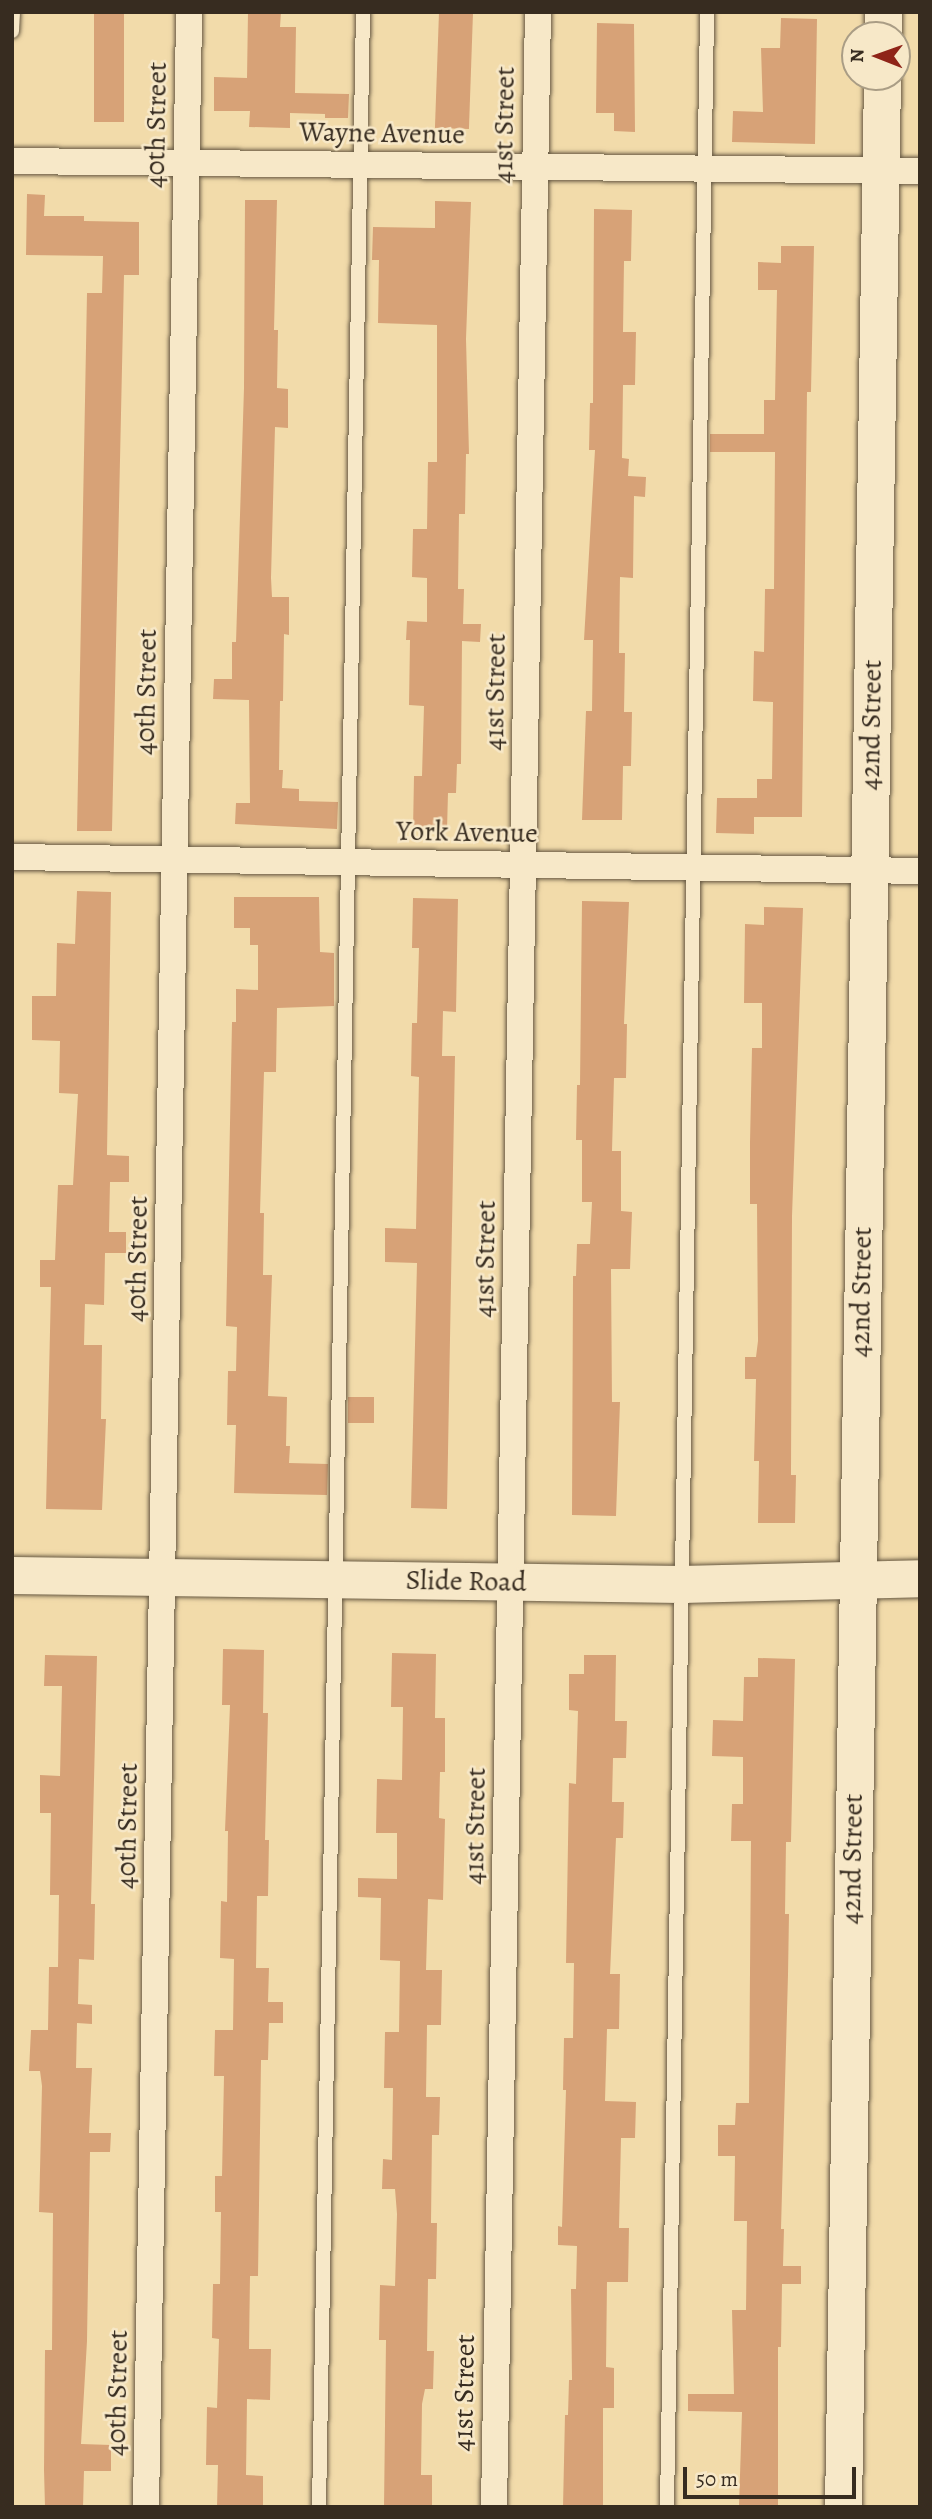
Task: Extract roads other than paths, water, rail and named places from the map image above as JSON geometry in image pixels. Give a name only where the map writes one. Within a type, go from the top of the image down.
[{"type":"street","name":"40th Street","points":[[146,2507],[190,12]]},
{"type":"street","name":"41st Street","points":[[494,2507],[538,12]]},
{"type":"street","name":"42nd Street","points":[[843,2507],[882,91]]},
{"type":"street","name":"Wayne Avenue","points":[[12,161],[920,171]]},
{"type":"street","name":"York Avenue","points":[[12,857],[920,871]]},
{"type":"street","name":"Slide Road","points":[[12,1575],[681,1584],[920,1578]]},
{"type":"lane","points":[[12,31],[13,12]]},
{"type":"lane","points":[[319,2507],[363,12]]},
{"type":"lane","points":[[667,2507],[707,12]]}]
